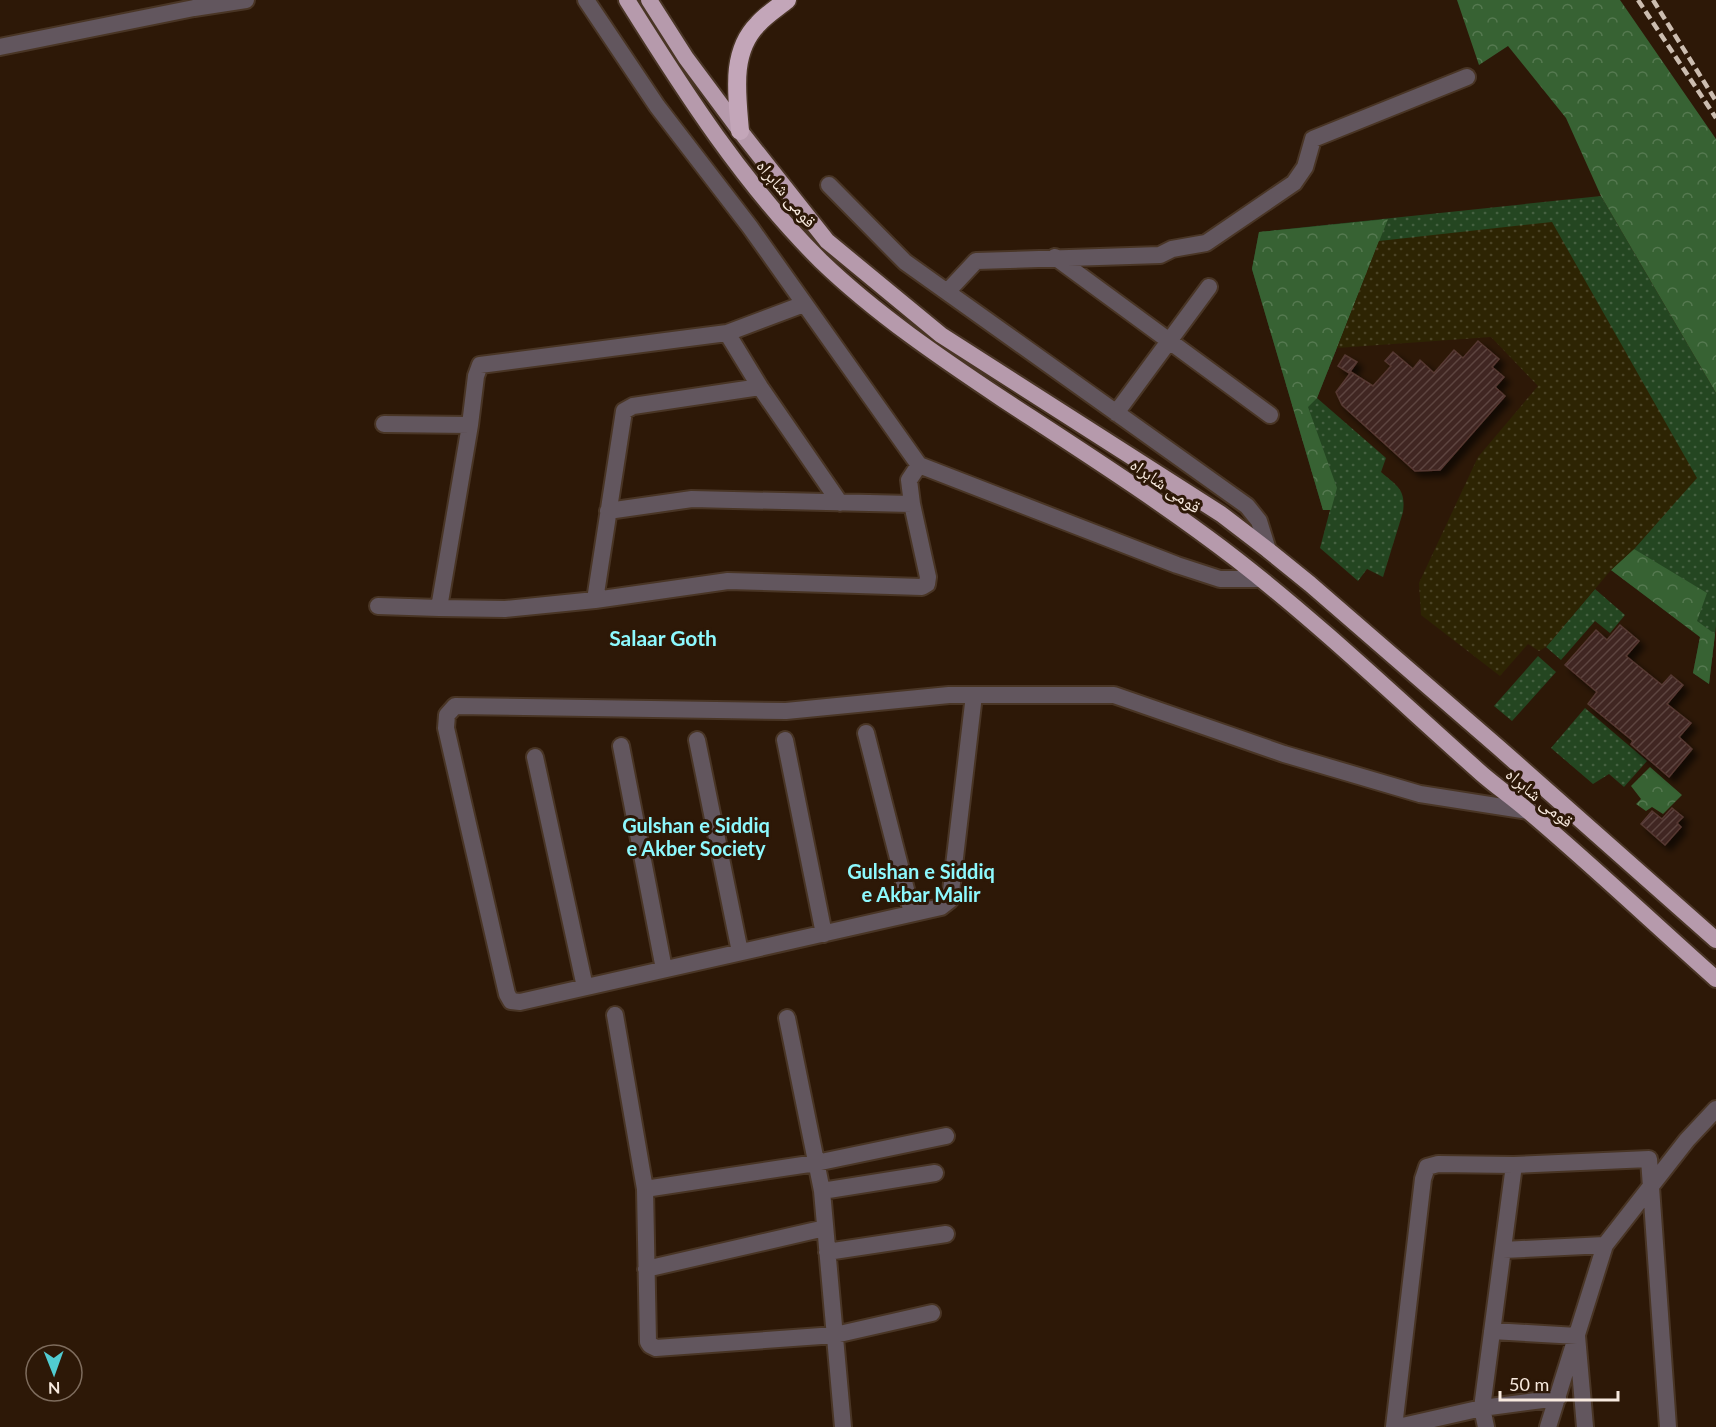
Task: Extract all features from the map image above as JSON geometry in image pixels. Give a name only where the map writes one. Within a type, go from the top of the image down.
[{"type":"highway","name":"قومی شاہراہ","points":[[649,0],[686,58],[827,241],[941,335],[1221,514],[1268,550],[1310,584],[1716,940]]},
{"type":"highway","points":[[740,131],[736,93],[741,49],[757,24],[787,0]]},
{"type":"highway","name":"قومی شاہراہ","points":[[628,3],[679,82],[727,150],[780,218],[822,262],[915,339],[1117,474],[1235,558],[1352,656],[1716,979]]},
{"type":"highway","points":[[1574,852],[1590,828]]},
{"type":"street","points":[[0,47],[194,8],[246,0]]},
{"type":"street","points":[[586,0],[657,106],[750,227],[919,465],[1178,565],[1220,579],[1260,579]]},
{"type":"street","points":[[947,292],[976,261],[1160,255],[1172,249],[1206,243],[1293,183],[1305,167],[1313,139],[1467,77]]},
{"type":"street","points":[[829,185],[905,262],[1247,506],[1259,522],[1268,550]]},
{"type":"street","points":[[1055,257],[1270,415]]},
{"type":"street","points":[[1116,413],[1209,287]]},
{"type":"street","points":[[439,608],[476,376],[480,365],[727,333],[804,304]]},
{"type":"street","points":[[727,333],[760,387],[840,503]]},
{"type":"street","points":[[595,600],[624,411],[633,406],[760,387]]},
{"type":"street","points":[[384,424],[470,425]]},
{"type":"street","points":[[378,606],[505,609],[595,600],[728,581],[922,586],[927,584],[928,577],[909,480],[919,465]]},
{"type":"street","points":[[608,511],[692,500],[912,504]]},
{"type":"street","points":[[974,695],[950,900],[941,907],[520,1002],[511,1001],[507,994],[446,728],[447,715],[455,706],[786,711],[949,695],[974,695],[1114,695],[1284,754],[1420,794],[1528,811]]},
{"type":"street","points":[[866,733],[912,913]]},
{"type":"street","points":[[697,740],[740,952]]},
{"type":"street","points":[[785,740],[824,934]]},
{"type":"street","points":[[621,746],[664,969]]},
{"type":"street","points":[[536,757],[585,987]]},
{"type":"street","points":[[615,1016],[645,1189],[648,1342],[652,1347],[835,1335],[932,1313]]},
{"type":"street","points":[[787,1018],[822,1191],[843,1427]]},
{"type":"street","points":[[1548,1427],[1605,1245],[1687,1140],[1716,1108]]},
{"type":"street","points":[[645,1189],[816,1163],[946,1136]]},
{"type":"street","points":[[1558,1398],[1482,1408],[1396,1427],[1423,1179],[1428,1167],[1438,1164],[1514,1165],[1648,1160],[1668,1427]]},
{"type":"street","points":[[1486,1427],[1482,1408],[1514,1165]]},
{"type":"street","points":[[822,1191],[935,1173]]},
{"type":"street","points":[[646,1269],[825,1228]]},
{"type":"street","points":[[827,1252],[946,1234]]},
{"type":"street","points":[[1503,1251],[1605,1245]]},
{"type":"street","points":[[1492,1331],[1577,1336]]},
{"type":"street","points":[[1577,1336],[1585,1427]]},
{"type":"green space","points":[[1457,0],[1620,0],[1716,139],[1716,393],[1601,196],[1566,118],[1508,46],[1479,65]]},
{"type":"green space","points":[[1601,196],[1716,393],[1716,626],[1709,684],[1693,673],[1700,637],[1611,570],[1634,549],[1696,478],[1379,241],[1317,398],[1386,458],[1381,472],[1402,493],[1403,512],[1383,577],[1367,569],[1358,581],[1320,548],[1330,510],[1323,510],[1252,269],[1259,232]]},
{"type":"green space","points":[[1388,219],[1317,398],[1308,407],[1337,488],[1331,510],[1323,510],[1252,269],[1259,232]]},
{"type":"green space","points":[[1634,549],[1707,593],[1697,621],[1715,634],[1709,684],[1693,673],[1700,637],[1611,570]]},
{"type":"green space","points":[[1595,589],[1625,615],[1610,633],[1595,621],[1561,660],[1546,647]]},
{"type":"green space","points":[[1538,656],[1556,672],[1512,721],[1494,706]]},
{"type":"green space","points":[[1585,708],[1647,761],[1624,787],[1609,774],[1593,784],[1551,748]]},
{"type":"green space","points":[[1650,767],[1682,795],[1663,814],[1652,807],[1646,811],[1636,804],[1641,799],[1631,786]]},
{"type":"sand","points":[[1552,222],[1697,478],[1634,549],[1611,570],[1546,647],[1539,651],[1528,644],[1500,676],[1421,615],[1419,583],[1478,457],[1538,386],[1491,337],[1337,348],[1379,241]]},
{"type":"building","points":[[1478,341],[1499,359],[1492,367],[1504,377],[1495,387],[1505,396],[1440,470],[1415,471],[1342,405],[1336,392],[1351,372],[1373,386],[1391,366],[1385,361],[1393,352],[1413,369],[1420,360],[1434,373],[1454,350],[1463,358]]},
{"type":"building","points":[[1345,355],[1357,362],[1349,373],[1338,366]]},
{"type":"building","points":[[1620,625],[1639,641],[1626,656],[1662,685],[1671,675],[1683,685],[1667,704],[1691,723],[1679,737],[1692,749],[1669,777],[1631,744],[1633,741],[1588,704],[1597,692],[1565,665],[1596,630],[1607,640]]},
{"type":"building","points":[[1672,808],[1683,817],[1677,823],[1681,827],[1665,845],[1641,824],[1652,811],[1662,819]]},
{"type":"railway","points":[[1638,0],[1716,118]]},
{"type":"railway","points":[[1653,0],[1716,101]]},
{"type":"district","name":"Salaar Goth","points":[[663,637]]},
{"type":"district","name":"Gulshan e Siddiq e Akber Society","points":[[696,836]]},
{"type":"district","name":"Gulshan e Siddiq e Akbar Malir","points":[[921,882]]}]
